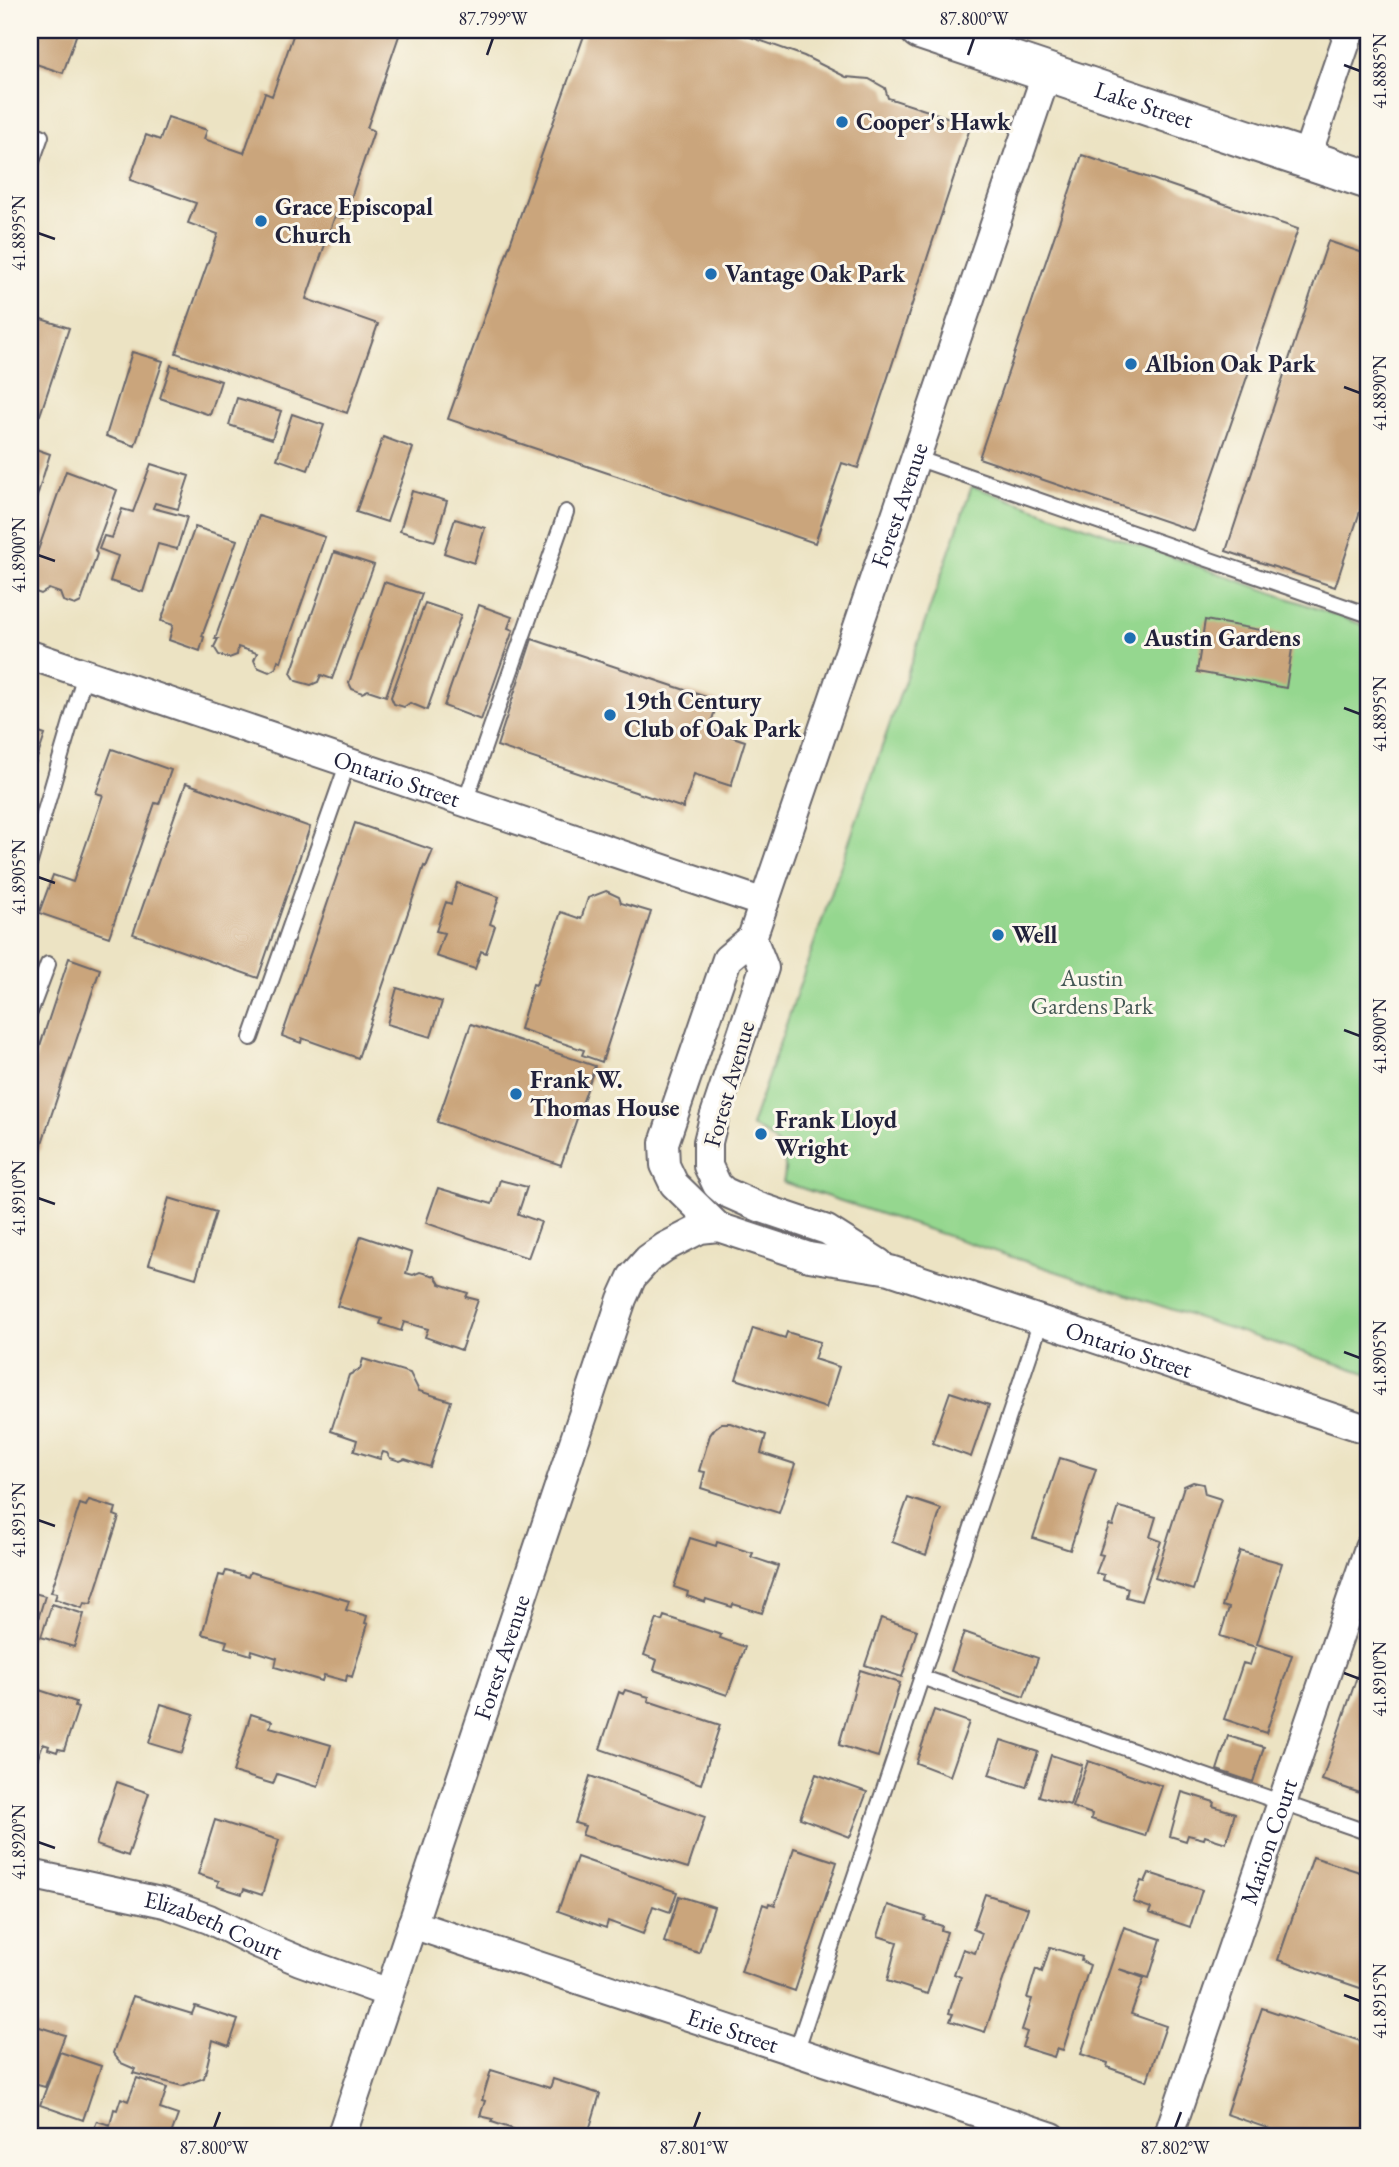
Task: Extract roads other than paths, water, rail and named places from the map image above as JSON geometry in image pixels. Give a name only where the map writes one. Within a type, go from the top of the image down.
[{"type":"main road","name":"Lake Street","points":[[928,31],[1369,180]]},
{"type":"street","points":[[1306,158],[1350,30]]},
{"type":"street","name":"Forest Avenue","points":[[729,1230],[674,1184],[665,1165],[664,1143],[727,959],[752,937],[1046,72]]},
{"type":"street","name":"Ontario Street","points":[[30,655],[764,903]]},
{"type":"street","name":"Forest Avenue","points":[[752,937],[764,968],[708,1142],[708,1166],[717,1185],[725,1192],[759,1207]]},
{"type":"street","points":[[684,1088],[720,1100]]},
{"type":"street","name":"Ontario Street","points":[[759,1207],[827,1230],[890,1270]]},
{"type":"street","name":"Forest Avenue","points":[[341,2137],[622,1299],[632,1277],[648,1259],[665,1247],[700,1228],[729,1230]]},
{"type":"street","name":"Ontario Street","points":[[729,1230],[809,1257],[890,1270],[1369,1430]]},
{"type":"street","name":"Marion Court","points":[[1168,2137],[1369,1548]]},
{"type":"street","name":"Elizabeth Court","points":[[30,1874],[165,1903],[208,1919],[300,1961],[389,1993]]},
{"type":"street","name":"Erie Street","points":[[412,1924],[1052,2137]]},
{"type":"lane","points":[[30,132],[41,135],[30,167]]},
{"type":"lane","points":[[916,458],[1369,615]]},
{"type":"lane","points":[[466,802],[566,512]]},
{"type":"lane","points":[[30,862],[85,674]]},
{"type":"lane","points":[[251,1038],[348,762]]},
{"type":"lane","points":[[30,1012],[48,964]]},
{"type":"lane","points":[[796,2052],[1041,1321]]},
{"type":"lane","points":[[921,1677],[1369,1833]]},
{"type":"place","name":"Cooper's Hawk","points":[[842,122]]},
{"type":"place","name":"Grace Episcopal Church","points":[[261,221]]},
{"type":"place","name":"Vantage Oak Park","points":[[711,274]]},
{"type":"place","name":"Albion Oak Park","points":[[1131,364]]},
{"type":"place","name":"Austin Gardens","points":[[1130,638]]},
{"type":"place","name":"19th Century Club of Oak Park","points":[[610,715]]},
{"type":"place","name":"Well","points":[[998,935]]},
{"type":"place","name":"Frank W. Thomas House","points":[[516,1094]]},
{"type":"place","name":"Frank Lloyd Wright","points":[[761,1134]]},
{"type":"park label","name":"Austin Gardens Park","points":[[1092,992]]}]
